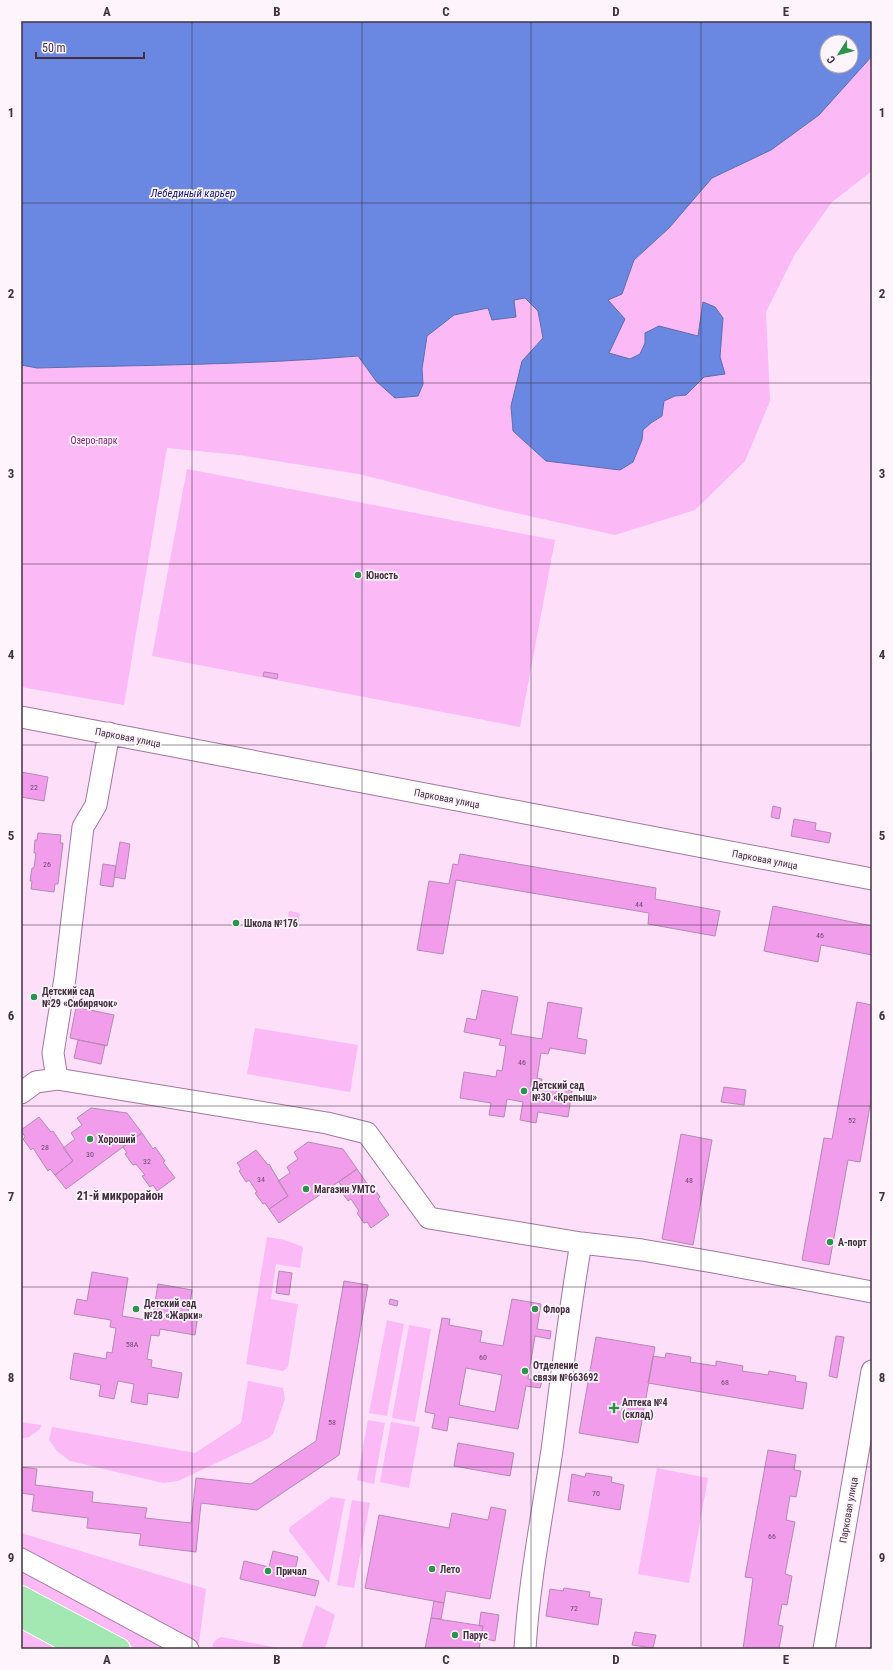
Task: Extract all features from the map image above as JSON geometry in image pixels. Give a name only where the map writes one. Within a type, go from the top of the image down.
[{"type":"main road","points":[[21,1597],[119,1649]]},
{"type":"main road","points":[[21,1616],[82,1649]]},
{"type":"street","name":"Парковая улица","points":[[21,716],[872,879]]},
{"type":"street","points":[[57,1079],[53,1053],[65,978],[83,827],[96,805],[109,733]]},
{"type":"street","points":[[21,1093],[36,1082],[57,1079],[327,1123],[367,1133],[429,1218],[581,1243],[670,1254],[872,1292]]},
{"type":"street","points":[[525,1649],[527,1614],[551,1452],[570,1306],[581,1243]]},
{"type":"street","name":"Парковая улица","points":[[824,1649],[872,1371]]},
{"type":"street","points":[[21,1559],[188,1649]]},
{"type":"green space","name":"Озеро-парк","points":[[872,56],[872,171],[832,202],[795,254],[766,312],[770,401],[745,461],[695,510],[615,535],[498,509],[359,474],[239,455],[167,448],[124,705],[21,687],[21,365],[38,368],[198,364],[358,356],[376,381],[423,384],[422,369],[427,336],[454,315],[488,308],[516,317],[514,300],[525,298],[538,311],[543,338],[522,361],[513,431],[546,461],[574,463],[633,462],[642,440],[643,430],[662,416],[664,401],[675,396],[686,395],[720,357],[723,318],[698,336],[645,343],[640,355],[630,359],[609,353],[608,300],[630,270],[634,260],[669,228],[712,178],[771,150],[819,115],[856,74],[859,74],[859,70]]},
{"type":"green space","name":"Юность","points":[[187,469],[555,540],[520,727],[152,656]]},
{"type":"green space","points":[[289,911],[300,913],[298,925],[287,923]]},
{"type":"green space","points":[[255,1028],[358,1045],[350,1092],[247,1074]]},
{"type":"green space","points":[[267,1237],[285,1240],[303,1247],[300,1268],[276,1264],[271,1299],[298,1304],[288,1367],[283,1371],[246,1364]]},
{"type":"green space","points":[[387,1320],[404,1324],[387,1416],[369,1413]]},
{"type":"green space","points":[[409,1325],[431,1329],[415,1422],[392,1418]]},
{"type":"green space","points":[[248,1381],[283,1388],[285,1399],[273,1434],[269,1438],[178,1481],[163,1483],[70,1461],[57,1451],[49,1440],[52,1427],[195,1453],[241,1423]]},
{"type":"green space","points":[[368,1420],[385,1423],[374,1484],[357,1480]]},
{"type":"green space","points":[[21,1422],[41,1425],[40,1429],[29,1437],[21,1439]]},
{"type":"green space","points":[[391,1422],[420,1427],[409,1488],[380,1482]]},
{"type":"green space","points":[[657,1468],[708,1478],[689,1583],[638,1574]]},
{"type":"green space","points":[[331,1497],[345,1499],[329,1583],[289,1531],[290,1527]]},
{"type":"green space","points":[[352,1500],[370,1503],[354,1588],[337,1585]]},
{"type":"green space","points":[[21,1533],[206,1589],[199,1643],[194,1647],[21,1557]]},
{"type":"green space","points":[[21,1565],[169,1649],[137,1649],[21,1585]]},
{"type":"green space","points":[[316,1605],[335,1615],[325,1649],[301,1649]]},
{"type":"green space","points":[[21,1626],[62,1649],[21,1649]]},
{"type":"green space","points":[[222,1637],[279,1649],[212,1649],[215,1641]]},
{"type":"water","name":"Лебединый карьер","points":[[21,21],[872,21],[872,56],[859,70],[859,34],[819,34],[819,74],[856,74],[819,115],[771,150],[712,178],[669,228],[634,260],[622,294],[608,300],[625,319],[609,353],[630,359],[640,354],[645,343],[645,333],[659,326],[698,336],[703,302],[715,307],[723,318],[720,357],[725,374],[704,377],[686,395],[675,396],[664,401],[662,416],[643,430],[642,440],[633,462],[620,470],[546,461],[513,431],[511,406],[522,361],[543,338],[538,311],[525,298],[514,300],[516,317],[492,320],[488,308],[454,315],[427,336],[422,369],[423,384],[418,396],[395,398],[376,381],[358,356],[198,364],[37,368],[21,365]]},
{"type":"building","points":[[264,672],[278,674],[277,679],[263,676]]},
{"type":"building","points":[[21,772],[48,777],[44,801],[21,797]]},
{"type":"building","points":[[773,806],[781,808],[779,819],[771,817]]},
{"type":"building","points":[[794,819],[816,823],[815,830],[831,833],[829,843],[791,836]]},
{"type":"building","points":[[38,833],[61,835],[60,843],[63,843],[58,884],[55,884],[54,892],[31,889],[32,881],[30,881],[36,853],[34,853],[35,840],[37,840]]},
{"type":"building","points":[[120,842],[130,844],[125,879],[114,877]]},
{"type":"building","points":[[460,854],[656,888],[655,899],[720,911],[715,936],[648,924],[649,913],[456,880],[443,954],[417,950],[429,881],[449,884],[453,864],[458,865]]},
{"type":"building","points":[[103,864],[116,866],[113,887],[100,885]]},
{"type":"building","points":[[773,906],[872,926],[872,955],[821,945],[818,962],[764,951]]},
{"type":"building","points":[[482,990],[518,997],[511,1034],[542,1039],[548,1002],[582,1008],[577,1038],[587,1040],[585,1054],[550,1048],[548,1054],[541,1053],[537,1078],[542,1079],[541,1085],[572,1091],[568,1117],[538,1112],[536,1123],[520,1120],[523,1102],[507,1099],[504,1117],[489,1115],[491,1103],[460,1098],[464,1072],[496,1077],[497,1070],[502,1071],[506,1046],[499,1045],[501,1039],[464,1032],[467,1018],[476,1020]]},
{"type":"building","points":[[857,1002],[872,1005],[872,1095],[860,1162],[848,1160],[829,1265],[802,1260],[824,1138],[832,1139]]},
{"type":"building","points":[[76,1007],[114,1015],[107,1046],[70,1038]]},
{"type":"building","points":[[78,1040],[105,1045],[101,1064],[74,1058]]},
{"type":"building","points":[[724,1087],[746,1090],[744,1105],[721,1102]]},
{"type":"building","points":[[91,1108],[127,1113],[142,1133],[66,1189],[55,1175],[73,1161],[63,1148],[75,1139],[71,1133],[82,1125],[77,1118]]},
{"type":"building","points":[[39,1117],[51,1132],[53,1131],[73,1161],[55,1175],[50,1169],[48,1171],[33,1148],[31,1150],[23,1139],[25,1137],[21,1130]]},
{"type":"building","points":[[142,1133],[153,1149],[155,1147],[165,1161],[163,1162],[175,1178],[157,1191],[153,1185],[150,1187],[142,1176],[145,1175],[136,1164],[133,1165],[125,1154],[127,1153],[123,1147]]},
{"type":"building","points":[[681,1134],[712,1140],[693,1245],[662,1239]]},
{"type":"building","name":"Магазин УМТС","points":[[308,1142],[343,1149],[357,1169],[279,1223],[269,1209],[288,1196],[278,1181],[290,1173],[287,1167],[298,1159],[294,1152]]},
{"type":"building","points":[[256,1150],[268,1165],[269,1164],[288,1196],[269,1209],[265,1203],[263,1204],[255,1193],[257,1192],[249,1180],[246,1182],[239,1171],[241,1169],[237,1163]]},
{"type":"building","points":[[357,1169],[368,1185],[371,1184],[380,1197],[378,1199],[389,1215],[371,1228],[367,1222],[364,1223],[357,1213],[359,1211],[351,1199],[348,1201],[340,1190],[343,1188],[339,1182]]},
{"type":"building","points":[[279,1271],[292,1273],[289,1295],[276,1293]]},
{"type":"building","points":[[92,1272],[128,1278],[122,1316],[152,1321],[158,1284],[192,1290],[187,1319],[197,1321],[195,1335],[160,1329],[159,1336],[151,1335],[147,1359],[152,1360],[151,1367],[182,1373],[178,1398],[148,1393],[147,1405],[131,1402],[134,1384],[118,1381],[114,1399],[99,1396],[101,1385],[70,1379],[74,1353],[106,1359],[107,1352],[112,1353],[116,1328],[110,1327],[111,1320],[74,1314],[77,1299],[87,1301]]},
{"type":"building","points":[[344,1281],[368,1285],[339,1455],[257,1510],[201,1503],[196,1552],[139,1545],[141,1534],[87,1528],[88,1518],[32,1511],[34,1495],[21,1493],[21,1467],[37,1469],[35,1485],[93,1492],[92,1502],[147,1508],[145,1518],[191,1523],[196,1478],[251,1484],[316,1441]]},
{"type":"building","points":[[390,1299],[398,1301],[397,1306],[389,1304]]},
{"type":"building","points":[[512,1299],[541,1304],[537,1329],[551,1331],[550,1339],[535,1336],[528,1379],[542,1381],[540,1388],[526,1386],[518,1429],[449,1417],[447,1431],[432,1428],[435,1414],[425,1412],[442,1318],[450,1319],[449,1325],[482,1331],[480,1342],[503,1346]],"holes":[[[466,1368],[502,1375],[495,1412],[459,1405]]]},
{"type":"building","points":[[836,1336],[844,1337],[837,1378],[829,1376]]},
{"type":"building","name":"Аптека №4 (склад)","points":[[596,1337],[655,1347],[638,1443],[579,1433]]},
{"type":"building","points":[[666,1353],[691,1357],[690,1362],[716,1366],[716,1361],[743,1366],[742,1371],[768,1375],[769,1371],[796,1376],[795,1381],[807,1383],[803,1409],[648,1383],[653,1356],[665,1358]]},
{"type":"building","points":[[458,1443],[514,1453],[510,1476],[454,1466]]},
{"type":"building","points":[[768,1450],[796,1455],[794,1470],[801,1471],[796,1497],[790,1496],[786,1520],[795,1522],[785,1574],[792,1576],[787,1605],[782,1604],[778,1625],[783,1626],[779,1649],[743,1649],[753,1578],[745,1577]]},
{"type":"building","points":[[586,1473],[612,1477],[611,1482],[624,1485],[620,1510],[568,1501],[572,1474],[585,1477]]},
{"type":"building","name":"Лето","points":[[491,1507],[506,1510],[490,1599],[446,1591],[444,1603],[365,1588],[379,1515],[449,1528],[452,1513],[488,1520]]},
{"type":"building","name":"Причал","points":[[273,1551],[298,1557],[294,1575],[319,1581],[315,1596],[240,1579],[244,1561],[269,1567]]},
{"type":"building","points":[[564,1588],[590,1592],[589,1597],[602,1599],[598,1625],[546,1616],[550,1589],[563,1591]]},
{"type":"building","points":[[434,1601],[444,1603],[441,1619],[431,1618]]},
{"type":"building","points":[[481,1612],[499,1615],[495,1641],[481,1638],[483,1626],[479,1626]]},
{"type":"building","name":"Парус","points":[[431,1618],[483,1626],[479,1649],[425,1649]]},
{"type":"building","points":[[635,1632],[656,1635],[653,1648],[632,1645]]},
{"type":"place","name":"Юность","points":[[358,575]]},
{"type":"place","name":"Школа №176","points":[[236,923]]},
{"type":"place","name":"Детский сад №29 «Сибирячок»","points":[[34,997]]},
{"type":"place","name":"Детский сад №30 «Крепыш»","points":[[524,1091]]},
{"type":"place","name":"Хороший","points":[[90,1139]]},
{"type":"place","name":"Магазин УМТС","points":[[306,1189]]},
{"type":"place","name":"А-порт","points":[[830,1242]]},
{"type":"place","name":"Детский сад №28 «Жарки»","points":[[136,1309]]},
{"type":"place","name":"Флора","points":[[535,1309]]},
{"type":"place","name":"Отделение связи №663692","points":[[525,1371]]},
{"type":"place","name":"Аптека №4 (склад)","points":[[614,1408]]},
{"type":"place","name":"Лето","points":[[432,1569]]},
{"type":"place","name":"Причал","points":[[268,1571]]},
{"type":"place","name":"Парус","points":[[455,1635]]},
{"type":"district","name":"21-й микрорайон","points":[[120,1196]]}]
